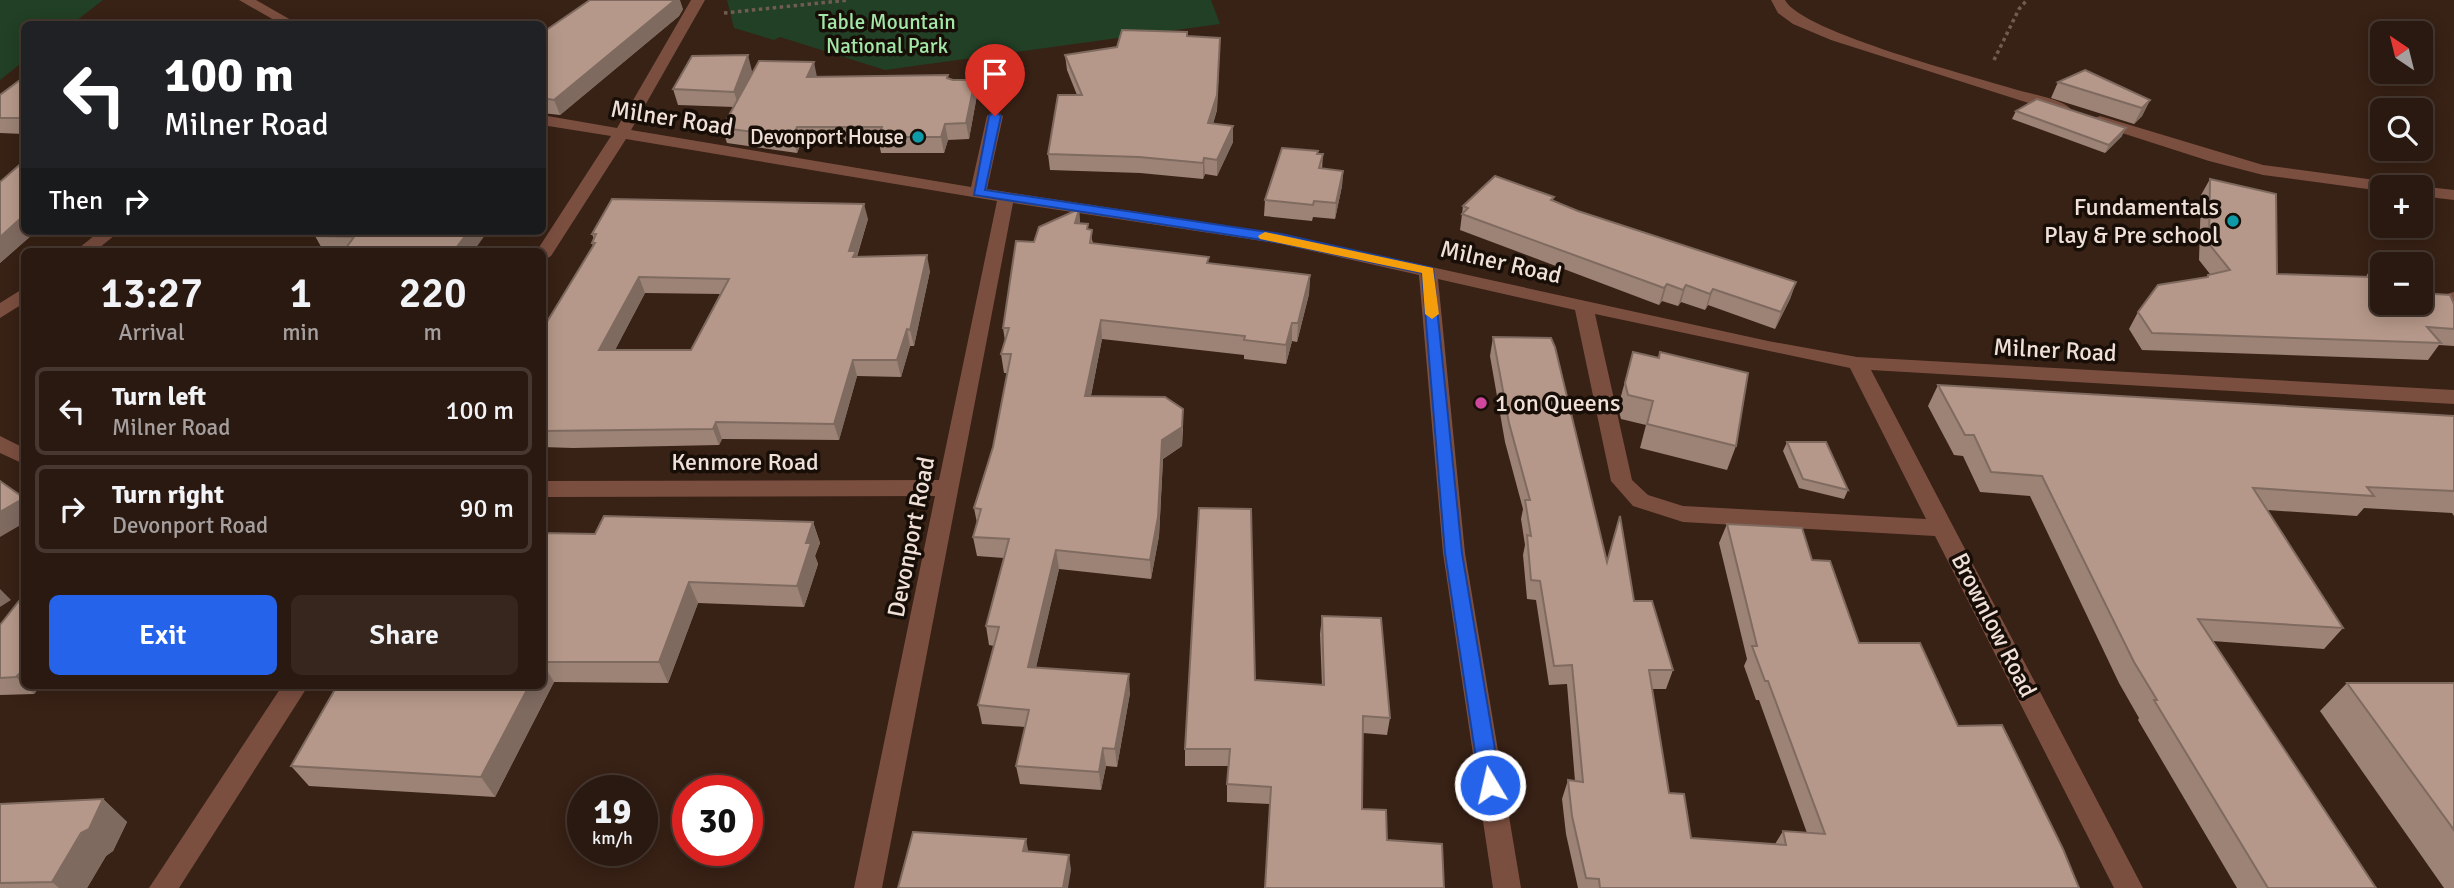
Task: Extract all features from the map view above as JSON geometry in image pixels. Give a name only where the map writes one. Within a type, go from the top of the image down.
[{"type":"street","points":[[246,0],[285,21]]},
{"type":"street","points":[[546,250],[621,134],[698,0]]},
{"type":"street","points":[[1778,0],[1783,10],[1798,21],[1836,37],[2215,158],[2318,180],[2370,185]]},
{"type":"street","points":[[978,193],[995,116]]},
{"type":"street","name":"Milner Road","points":[[546,121],[978,193],[1281,239],[1768,347],[1857,363],[2454,397]]},
{"type":"street","points":[[2433,193],[2454,195]]},
{"type":"street","name":"Devonport Road","points":[[869,888],[1006,197]]},
{"type":"street","points":[[88,248],[106,235]]},
{"type":"street","points":[[1428,271],[1454,553],[1507,888]]},
{"type":"street","points":[[0,312],[21,297]]},
{"type":"street","points":[[2454,298],[2448,311],[2454,324]]},
{"type":"street","points":[[1583,306],[1622,481],[1629,494],[1647,505],[1683,514],[1943,528]]},
{"type":"street","name":"Brownlow Road","points":[[1857,363],[2129,888]]},
{"type":"street","points":[[0,443],[21,455]]},
{"type":"street","name":"Kenmore Road","points":[[546,489],[947,488]]},
{"type":"street","points":[[163,888],[294,689]]},
{"type":"path","points":[[688,17],[849,0]]},
{"type":"path","points":[[1987,84],[1995,56],[2019,9],[2027,0]]},
{"type":"green space","points":[[0,0],[103,0],[76,21],[21,21],[21,63],[0,80]]},
{"type":"green space","name":"Table Mountain National Park","points":[[727,0],[1211,0],[1220,24],[885,70],[780,37],[774,40],[734,28]]},
{"type":"building","points":[[590,0],[675,0],[554,100],[546,99],[546,30]]},
{"type":"building","points":[[1122,30],[1187,32],[1187,36],[1220,38],[1217,95],[1208,123],[1233,126],[1217,160],[1204,158],[1203,163],[1139,157],[1048,154],[1058,95],[1082,95],[1065,55],[1117,47]]},
{"type":"building","points":[[748,55],[734,92],[673,89],[692,56]]},
{"type":"building","points":[[759,61],[814,62],[807,77],[948,75],[947,78],[953,80],[975,80],[966,123],[945,124],[941,137],[878,137],[882,127],[797,127],[793,137],[722,128]]},
{"type":"building","points":[[2085,70],[2150,100],[2142,108],[2058,82]]},
{"type":"building","points":[[21,79],[21,118],[0,118],[0,95]]},
{"type":"building","points":[[2037,99],[2126,128],[2109,145],[2016,111]]},
{"type":"building","points":[[1282,148],[1318,151],[1317,154],[1323,154],[1319,168],[1343,171],[1336,203],[1314,201],[1313,205],[1265,200]]},
{"type":"building","points":[[21,164],[21,218],[0,237],[0,182]]},
{"type":"building","points":[[1495,176],[1554,197],[1551,200],[1578,211],[1796,282],[1781,312],[1713,289],[1710,294],[1686,285],[1683,290],[1667,284],[1664,288],[1462,214],[1468,208],[1463,206]]},
{"type":"building","points":[[2210,179],[2276,194],[2277,274],[2370,277],[2370,315],[2433,315],[2433,294],[2450,295],[2454,304],[2454,329],[2427,327],[2441,343],[2152,333],[2138,312],[2158,285],[2208,277],[2230,270],[2209,244]]},
{"type":"building","points":[[612,199],[864,204],[849,251],[856,251],[853,257],[927,255],[910,330],[907,329],[897,360],[853,360],[834,424],[716,422],[713,429],[546,431],[546,323],[595,243],[592,243],[596,234],[592,234]],"holes":[[[639,277],[729,279],[691,350],[599,350]]]},
{"type":"building","points":[[1079,209],[1075,223],[1088,224],[1087,229],[1092,230],[1090,243],[1209,257],[1207,263],[1310,275],[1298,323],[1292,323],[1286,345],[1244,340],[1245,336],[1101,320],[1085,396],[1165,397],[1183,409],[1182,427],[1162,440],[1158,517],[1150,560],[1056,550],[1028,667],[1129,674],[1115,749],[1103,748],[1099,772],[1016,766],[1029,710],[978,705],[999,627],[986,626],[1009,539],[973,537],[981,509],[974,508],[993,447],[1011,354],[1001,354],[1009,328],[1003,328],[1016,241],[1034,242],[1039,227]]},
{"type":"building","points":[[466,235],[456,248],[346,248],[354,237],[315,236]]},
{"type":"building","points":[[1493,337],[1551,338],[1555,347],[1607,562],[1620,516],[1634,601],[1652,601],[1673,670],[1649,670],[1669,793],[1684,794],[1691,838],[1786,845],[1783,831],[1825,834],[1768,681],[1765,681],[1752,646],[1757,646],[1727,524],[1802,528],[1812,560],[1830,561],[1859,643],[1920,643],[1958,726],[2002,725],[2063,849],[2079,888],[1600,888],[1599,879],[1586,878],[1572,816],[1568,780],[1583,782],[1572,665],[1554,666],[1540,581],[1531,580],[1527,535],[1531,536],[1525,500],[1530,500],[1509,423]]},
{"type":"building","points":[[1633,352],[1659,358],[1660,352],[1748,373],[1736,446],[1647,424],[1653,401],[1628,395],[1625,383]]},
{"type":"building","points":[[1938,385],[2454,416],[2454,491],[2367,487],[2374,496],[2253,488],[2343,628],[2198,619],[2376,888],[2268,888],[2154,700],[2157,700],[2134,662],[2042,476],[1991,472],[1974,435],[1965,435]]},
{"type":"building","points":[[1787,442],[1826,442],[1848,490],[1803,479]]},
{"type":"building","points":[[0,481],[21,496],[21,500],[0,512]]},
{"type":"building","points":[[1199,508],[1251,509],[1255,680],[1324,685],[1322,616],[1381,618],[1390,718],[1363,716],[1362,809],[1386,810],[1387,840],[1442,844],[1444,888],[1265,888],[1271,787],[1227,784],[1230,749],[1185,749]]},
{"type":"building","points":[[604,516],[813,522],[806,543],[811,543],[797,586],[689,582],[659,662],[546,662],[546,533],[595,534]]},
{"type":"building","points":[[19,601],[21,672],[16,677],[0,678],[0,625]]},
{"type":"building","points":[[2347,683],[2454,683],[2454,830]]},
{"type":"building","points":[[335,689],[527,689],[481,777],[291,766]]},
{"type":"building","points":[[103,799],[89,829],[81,833],[52,882],[0,883],[0,804]]},
{"type":"building","points":[[913,832],[1026,839],[1023,851],[1069,855],[1063,888],[898,888]]},
{"type":"slow traffic","points":[[1265,236],[1428,271],[1432,314]]},
{"type":"place","name":"Devonport House","points":[[918,137]]},
{"type":"place","name":"Fundamentals Play & Pre school","points":[[2233,221]]},
{"type":"place","name":"1 on Queens","points":[[1481,403]]},
{"type":"route","points":[[995,116],[978,193],[1059,203],[1281,239],[1428,271],[1454,553],[1490,785]]}]
